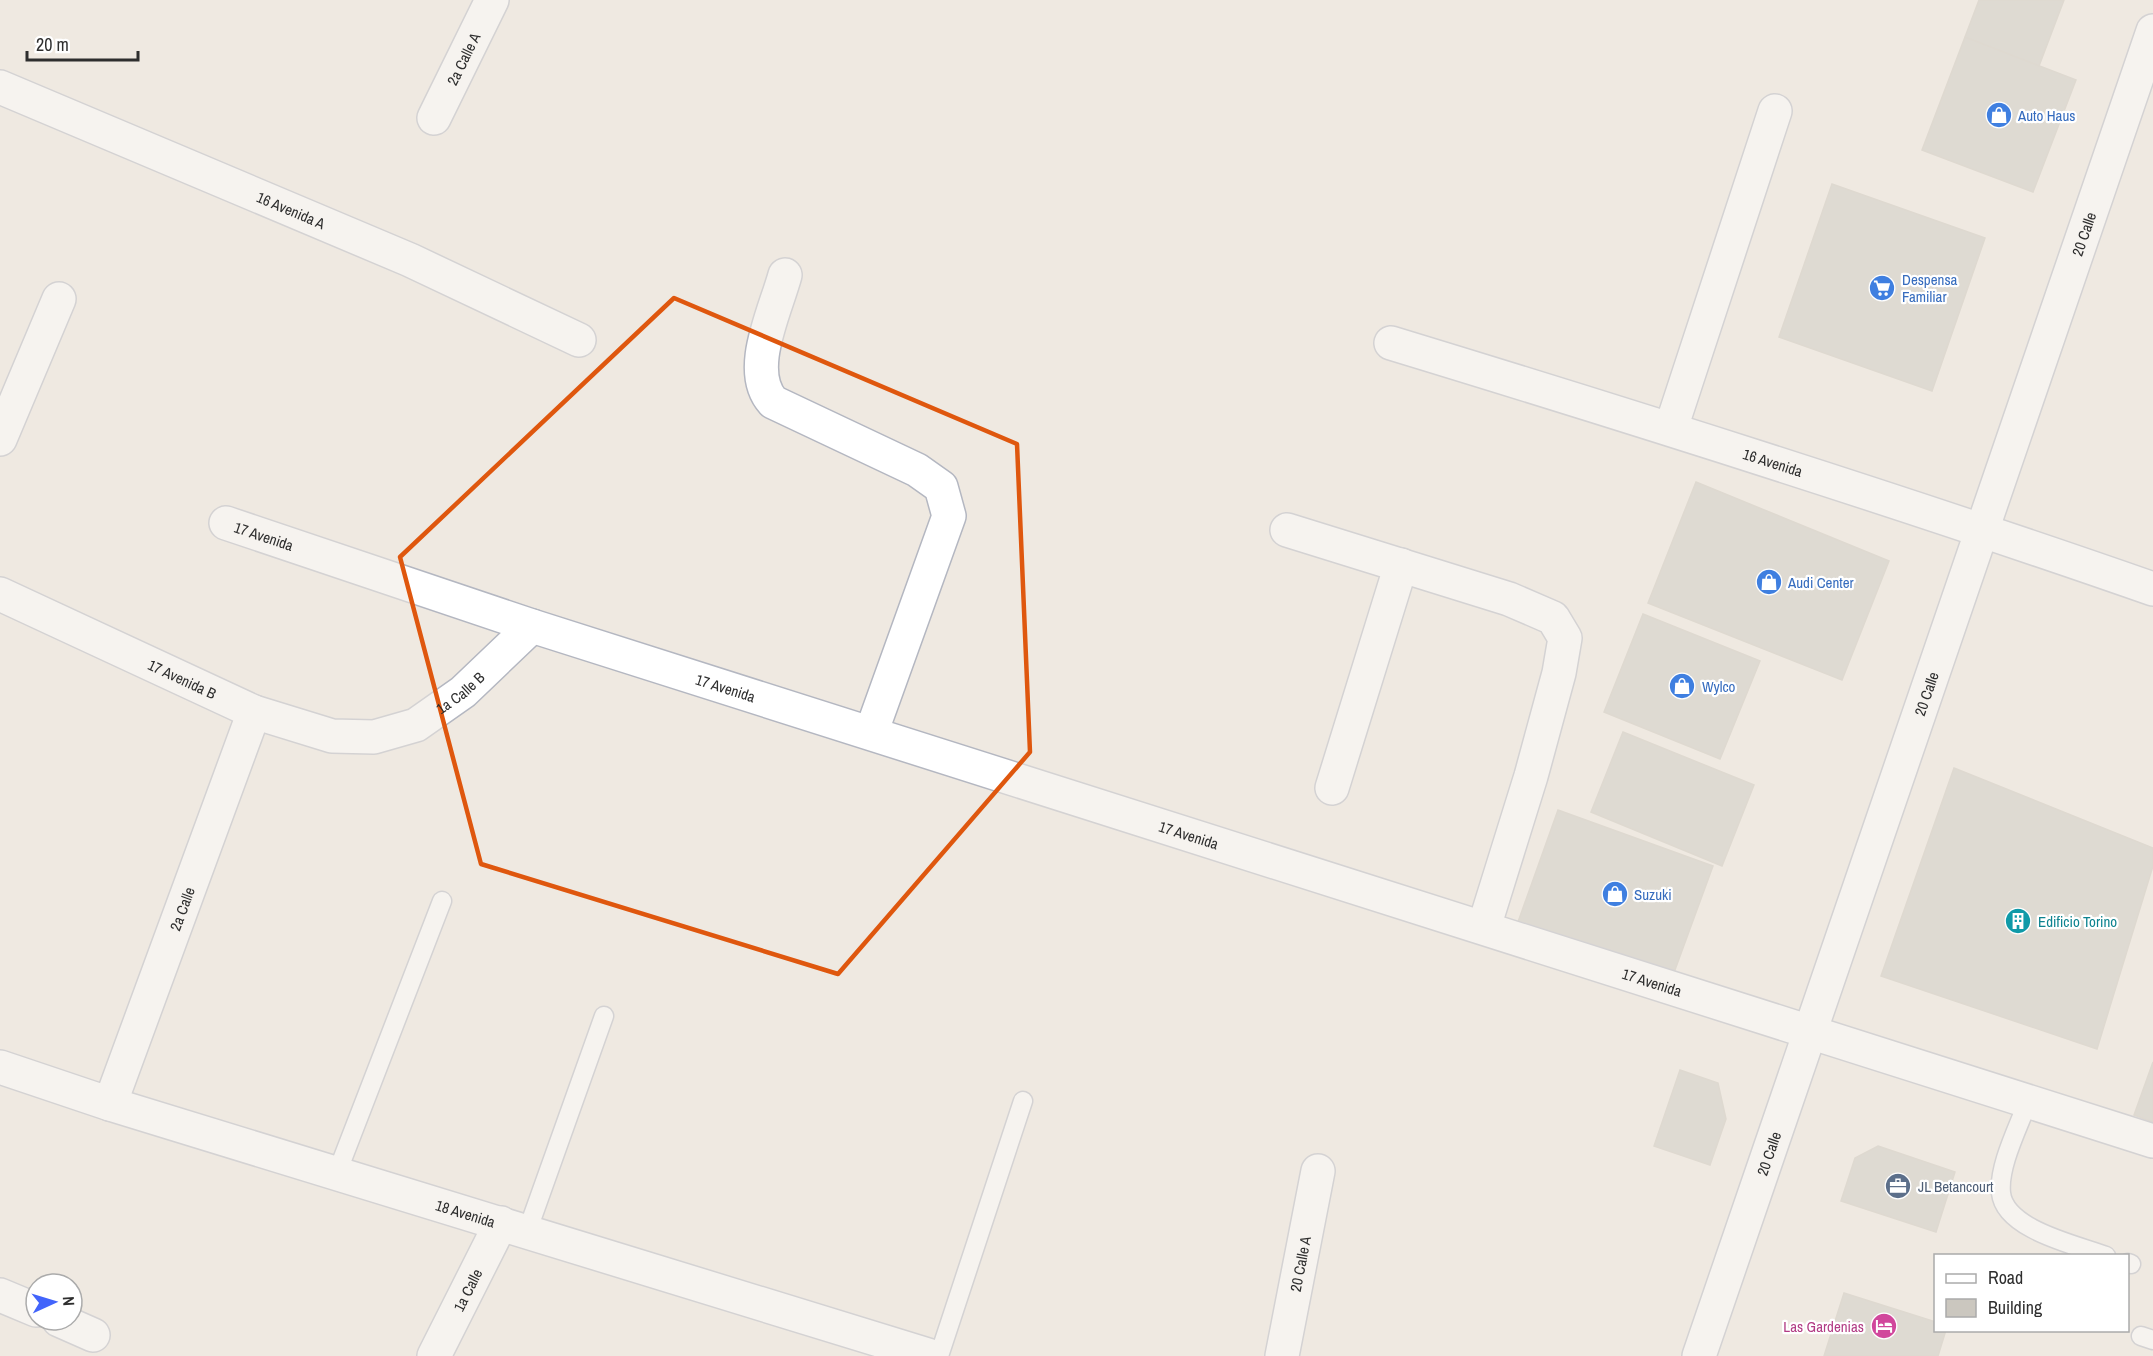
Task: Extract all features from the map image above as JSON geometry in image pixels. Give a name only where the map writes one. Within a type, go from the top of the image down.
[{"type":"street","name":"2a Calle A","points":[[434,118],[492,0]]},
{"type":"street","name":"20 Calle","points":[[1699,1356],[2153,31]]},
{"type":"street","name":"16 Avenida A","points":[[0,87],[410,260],[579,340]]},
{"type":"street","points":[[1671,428],[1775,111]]},
{"type":"street","points":[[785,275],[760,360],[760,380],[764,393],[773,402],[917,470],[941,487],[947,502],[949,516],[871,733]]},
{"type":"street","points":[[0,439],[59,299]]},
{"type":"street","name":"16 Avenida","points":[[1391,343],[1671,428],[1981,529],[2153,590]]},
{"type":"street","name":"17 Avenida","points":[[226,523],[532,626],[2153,1141]]},
{"type":"street","points":[[1287,530],[1509,598],[1553,618],[1565,638],[1559,673],[1531,777],[1484,927]]},
{"type":"street","points":[[1332,788],[1401,565]]},
{"type":"street","name":"17 Avenida B","points":[[0,594],[254,712],[332,735],[374,737]]},
{"type":"street","name":"1a Calle B","points":[[374,737],[416,725],[454,699],[532,626]]},
{"type":"street","name":"2a Calle","points":[[110,1104],[254,712]]},
{"type":"street","name":"18 Avenida","points":[[0,1067],[110,1104],[514,1228],[874,1347],[931,1356]]},
{"type":"street","name":"20 Calle A","points":[[1282,1356],[1318,1171]]},
{"type":"street","name":"1a Calle","points":[[434,1356],[514,1228]]},
{"type":"street","points":[[0,1295],[24,1305]]},
{"type":"street","points":[[84,1331],[93,1335]]},
{"type":"lane","points":[[337,1173],[442,901]]},
{"type":"lane","points":[[514,1228],[604,1016]]},
{"type":"lane","points":[[939,1356],[1023,1101]]},
{"type":"lane","points":[[2028,1101],[2006,1160],[2001,1194],[2010,1213],[2033,1230],[2100,1254]]},
{"type":"highlighted area","points":[[674,298],[1017,444],[1030,752],[838,974],[481,864],[400,557]]},
{"type":"building","points":[[1979,0],[2064,0],[2039,66],[1965,37]]},
{"type":"building","name":"Auto Haus","points":[[1965,37],[2076,80],[2033,192],[1922,150]]},
{"type":"building","name":"Despensa Familiar","points":[[1832,184],[1985,238],[1932,391],[1779,337]]},
{"type":"building","name":"Audi Center","points":[[1696,482],[1889,561],[1842,680],[1648,603]]},
{"type":"building","name":"Wylco","points":[[1643,614],[1760,661],[1720,759],[1604,712]]},
{"type":"building","points":[[1623,732],[1754,785],[1722,866],[1591,812]]},
{"type":"building","name":"Edificio Torino","points":[[1954,768],[2153,848],[2153,866],[2097,1049],[1881,976]]},
{"type":"building","name":"Suzuki","points":[[1558,810],[1713,866],[1672,978],[1518,922]]},
{"type":"building","points":[[2153,1062],[2153,1122],[2134,1115]]},
{"type":"building","points":[[1680,1070],[1718,1083],[1726,1119],[1710,1165],[1654,1146]]},
{"type":"building","name":"JL Betancourt","points":[[1878,1146],[1955,1172],[1936,1232],[1841,1201],[1855,1158]]},
{"type":"building","name":"Las Gardenias","points":[[1844,1293],[1934,1321],[1934,1332],[1945,1332],[1938,1356],[1824,1356]]},
{"type":"place","name":"Auto Haus","points":[[1999,115]]},
{"type":"place","name":"Despensa Familiar","points":[[1882,288]]},
{"type":"place","name":"Audi Center","points":[[1769,582]]},
{"type":"place","name":"Wylco","points":[[1682,686]]},
{"type":"place","name":"Suzuki","points":[[1615,894]]},
{"type":"place","name":"Edificio Torino","points":[[2018,921]]},
{"type":"place","name":"JL Betancourt","points":[[1898,1186]]},
{"type":"place","name":"Las Gardenias","points":[[1884,1326]]}]
